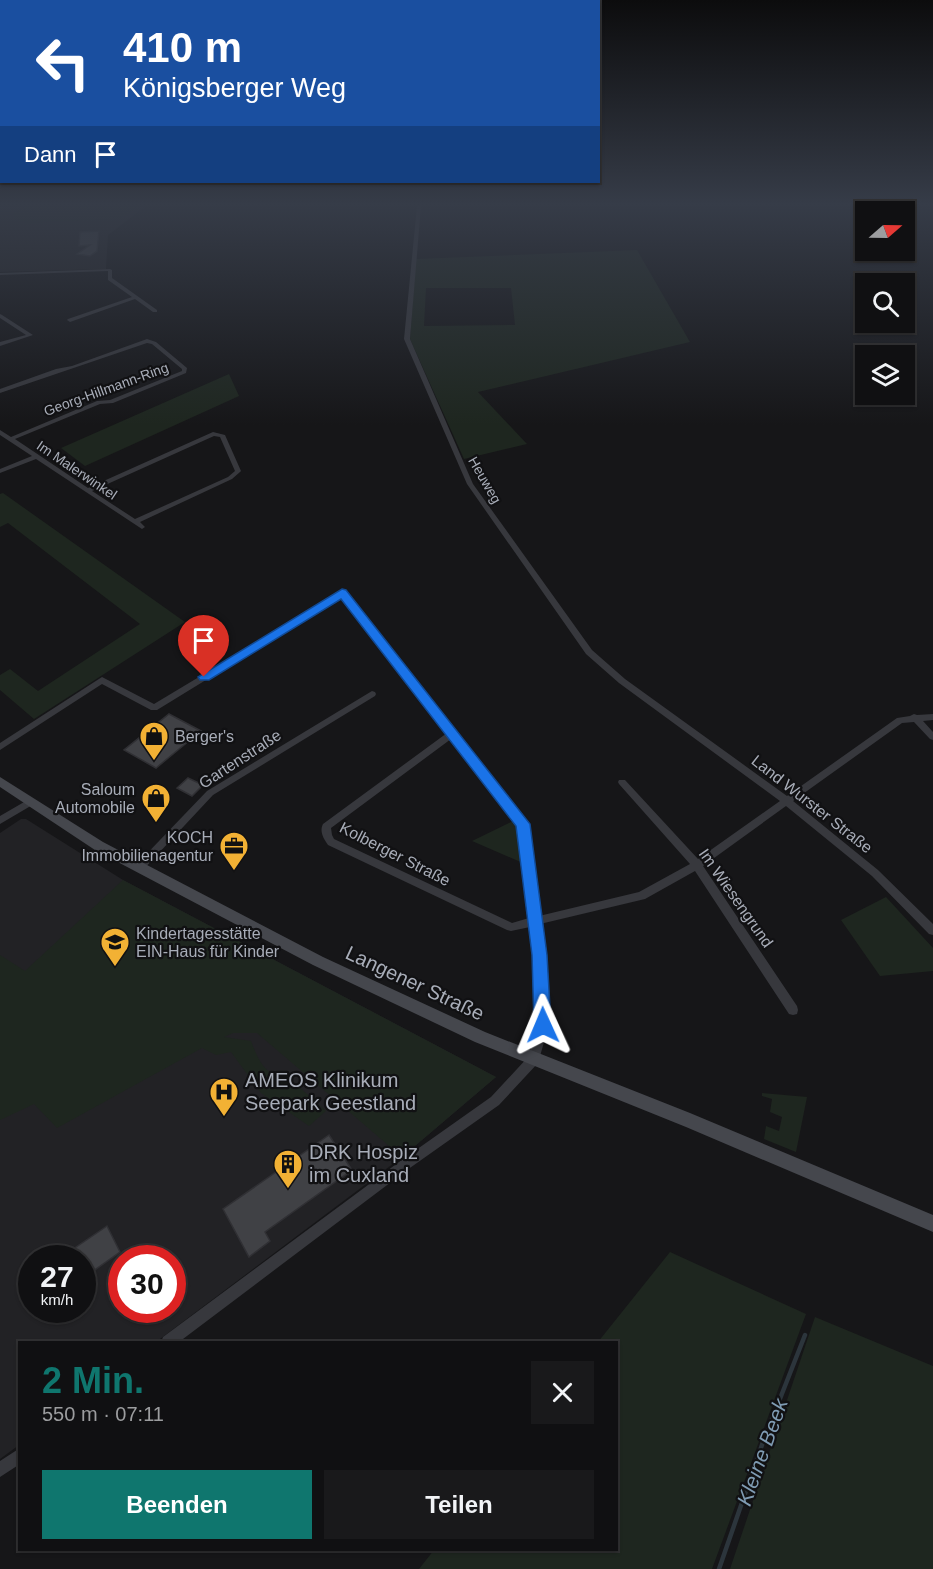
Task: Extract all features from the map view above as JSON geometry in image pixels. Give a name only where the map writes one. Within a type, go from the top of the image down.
[{"type":"main road","name":"Langener Straße","points":[[0,781],[99,846],[318,961],[452,1024],[933,1224]]},
{"type":"street","points":[[110,279],[155,311]]},
{"type":"street","name":"Heuweg","points":[[411,279],[406,333],[467,477],[589,652],[622,681],[663,710]]},
{"type":"street","points":[[70,320],[136,297]]},
{"type":"street","points":[[0,316],[30,334],[0,344]]},
{"type":"street","name":"Georg-Hillmann-Ring","points":[[0,391],[58,369],[73,367],[147,341],[154,343],[185,369],[184,372],[111,402],[99,402],[11,439]]},
{"type":"street","name":"Im Malerwinkel","points":[[0,432],[35,457],[87,491],[139,525],[230,478],[238,471],[222,435],[213,434],[87,491]]},
{"type":"street","points":[[0,471],[35,457]]},
{"type":"street","points":[[0,747],[102,680],[154,708],[342,593],[523,824],[541,972],[543,1025],[534,1059],[495,1101],[403,1166],[169,1341]]},
{"type":"street","name":"Gartenstraße","points":[[139,868],[210,793],[372,694]]},
{"type":"street","name":"Land Wurster Straße","points":[[663,710],[788,802],[875,873],[933,931]]},
{"type":"street","points":[[914,717],[933,737]]},
{"type":"street","points":[[536,921],[641,896],[698,865],[900,720],[933,717]]},
{"type":"street","name":"Kolberger Straße","points":[[452,734],[326,827],[327,836],[331,842],[511,927],[536,921]]},
{"type":"street","name":"Im Wiesengrund","points":[[622,782],[698,865],[793,1010]]},
{"type":"street","points":[[0,820],[31,802]]},
{"type":"street","points":[[0,1470],[18,1456]]},
{"type":"shaded area","points":[[414,279],[654,279],[690,342],[478,392],[527,444],[464,459],[410,339]],"holes":[[[426,288],[511,288],[515,325],[424,326]]]},
{"type":"shaded area","points":[[229,374],[239,396],[85,466],[61,448]]},
{"type":"shaded area","points":[[3,493],[185,622],[34,719],[0,690],[0,675],[10,669],[38,691],[140,624],[8,523],[0,527],[0,494]]},
{"type":"shaded area","name":"AMEOS Klinikum Seepark Geestland","points":[[21,819],[26,819],[123,880],[496,1077],[402,1157],[186,1319],[186,1245],[108,1245],[108,1323],[181,1323],[157,1341],[18,1341],[18,1446],[0,1459],[0,833]]},
{"type":"shaded area","points":[[515,820],[520,829],[523,863],[472,841]]},
{"type":"shaded area","points":[[123,880],[496,1077],[402,1157],[257,1033],[233,1033],[224,1037],[251,1041],[260,1061],[268,1071],[279,1076],[287,1076],[326,1111],[309,1126],[261,1093],[231,1052],[216,1055],[202,1048],[57,1128],[34,1104],[0,1120],[0,955],[25,971]]},
{"type":"shaded area","points":[[886,897],[933,948],[933,971],[880,976],[841,920]]},
{"type":"shaded area","points":[[762,1093],[807,1097],[796,1152],[764,1139],[766,1126],[779,1131],[782,1117],[770,1112],[772,1099],[762,1096]]},
{"type":"shaded area","points":[[670,1252],[806,1314],[712,1569],[419,1569],[433,1551],[618,1551],[618,1341],[599,1341]]},
{"type":"shaded area","points":[[815,1317],[933,1366],[933,1569],[730,1569]]},
{"type":"building","points":[[169,714],[201,731],[156,768],[124,750]]},
{"type":"building","points":[[188,778],[203,785],[192,796],[177,788]]},
{"type":"building","name":"DRK Hospiz im Cuxland","points":[[329,1135],[352,1170],[265,1232],[270,1241],[249,1257],[223,1209]]},
{"type":"building","points":[[107,1226],[116,1245],[108,1245],[108,1261],[96,1269],[96,1245],[79,1245]]},
{"type":"waterway","name":"Kleine Beek","points":[[719,1569],[763,1442],[805,1335]]},
{"type":"place","name":"Berger's","points":[[154,762]]},
{"type":"place","name":"Saloum Automobile","points":[[156,824]]},
{"type":"place","name":"KOCH Immobilienagentur","points":[[234,872]]},
{"type":"place","name":"Kindertagesstätte EIN-Haus für Kinder","points":[[115,968]]},
{"type":"place","name":"AMEOS Klinikum Seepark Geestland","points":[[224,1118]]},
{"type":"place","name":"DRK Hospiz im Cuxland","points":[[288,1190]]},
{"type":"route","points":[[204,677],[342,593],[523,824],[540,955],[543,1025]]}]
